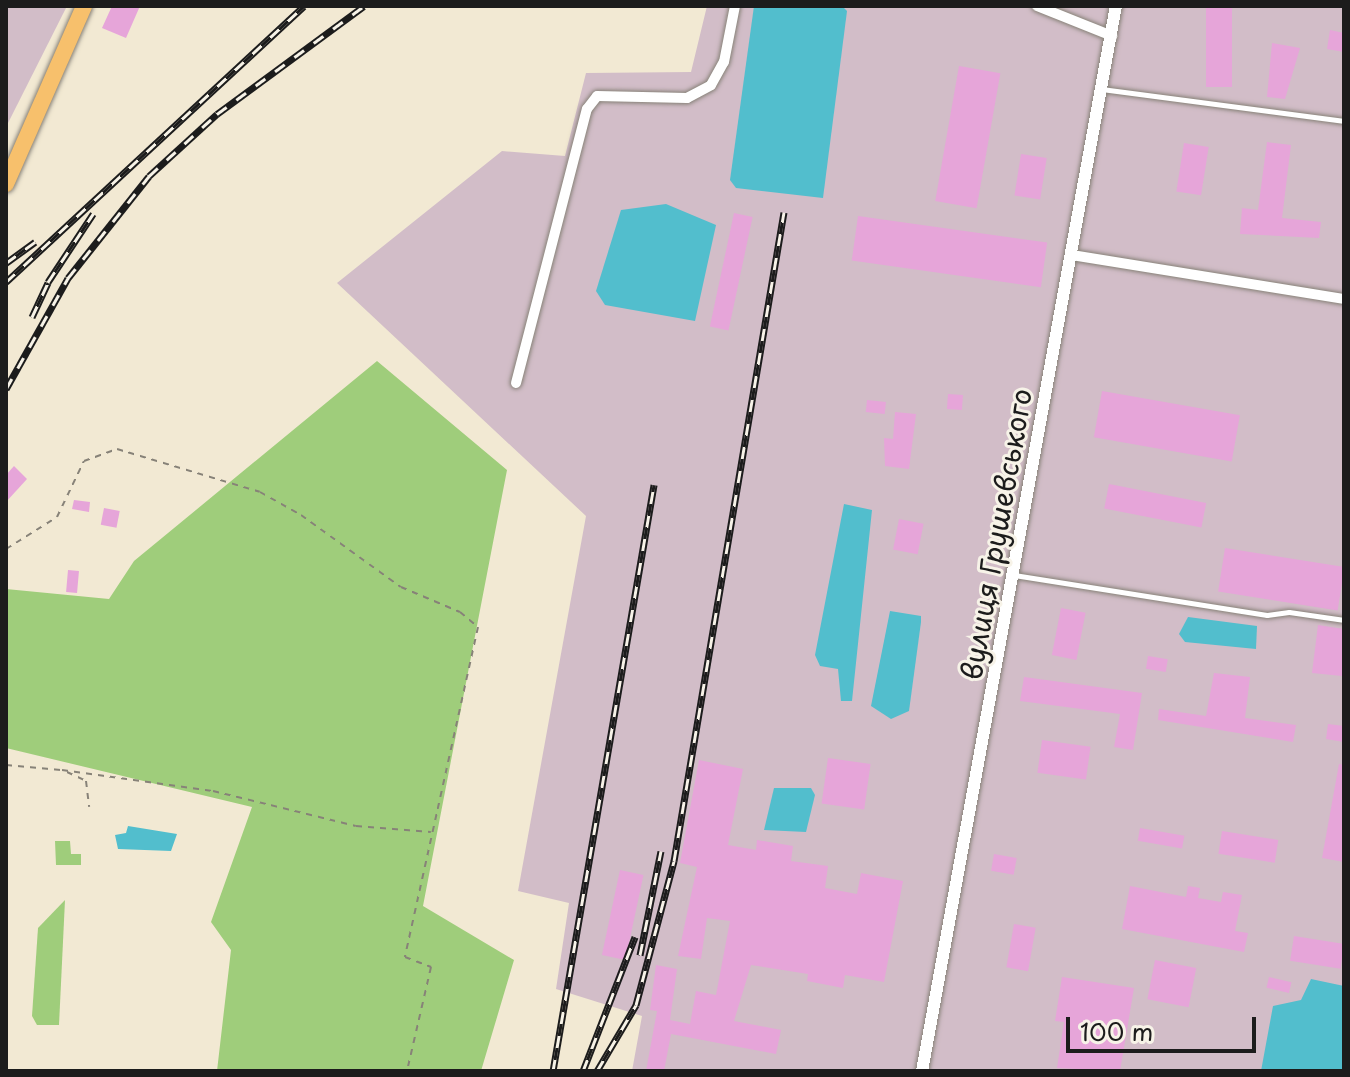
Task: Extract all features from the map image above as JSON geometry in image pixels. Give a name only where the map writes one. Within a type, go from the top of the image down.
[{"type":"highway","points":[[6,184],[84,6]]},
{"type":"street","points":[[516,383],[587,109],[597,96],[687,98],[711,85],[724,62],[735,6]]},
{"type":"street","points":[[1037,6],[1112,36]]},
{"type":"street","name":"вулиця Грушевського","points":[[926,1070],[1116,6]]},
{"type":"street","points":[[1072,255],[1344,299]]},
{"type":"lane","points":[[1101,88],[1344,121]]},
{"type":"lane","points":[[1013,575],[1267,615],[1289,612],[1344,620]]},
{"type":"path","points":[[6,549],[57,517],[84,461],[117,449],[260,492],[301,515],[401,587],[460,612],[478,627],[405,957],[431,967],[407,1071]]},
{"type":"path","points":[[6,765],[213,791],[356,826],[432,832]]},
{"type":"path","points":[[62,770],[86,781],[89,807]]},
{"type":"shaded area","points":[[6,6],[67,6],[6,127]]},
{"type":"shaded area","points":[[707,6],[1344,6],[1344,1071],[632,1071],[642,1016],[556,989],[569,903],[518,891],[586,516],[337,283],[502,151],[565,156],[586,73],[691,72]]},
{"type":"green space","points":[[377,361],[507,470],[423,906],[514,960],[481,1071],[217,1071],[231,950],[211,922],[252,807],[6,748],[6,589],[109,599],[134,561]]},
{"type":"green space","points":[[55,841],[70,841],[71,854],[81,854],[81,865],[56,865]]},
{"type":"green space","points":[[65,900],[59,1025],[37,1025],[32,1016],[38,928]]},
{"type":"water","points":[[754,6],[842,6],[847,11],[823,198],[736,188],[730,180]]},
{"type":"water","points":[[666,204],[716,225],[695,321],[605,305],[596,291],[621,210]]},
{"type":"water","points":[[844,504],[872,510],[852,701],[841,701],[838,669],[820,666],[815,655]]},
{"type":"water","points":[[890,611],[921,616],[909,711],[891,719],[871,706]]},
{"type":"water","points":[[1188,617],[1257,626],[1256,649],[1185,642],[1179,634]]},
{"type":"water","points":[[774,788],[811,788],[815,795],[806,832],[764,830]]},
{"type":"water","points":[[128,826],[177,834],[171,851],[118,849],[115,835],[126,833]]},
{"type":"water","points":[[1311,979],[1344,986],[1344,1071],[1261,1071],[1273,1006],[1301,1000]]},
{"type":"building","points":[[112,6],[140,6],[126,38],[102,28]]},
{"type":"building","points":[[1206,6],[1232,6],[1232,87],[1206,87]]},
{"type":"building","points":[[1330,30],[1344,33],[1344,52],[1327,49]]},
{"type":"building","points":[[1272,43],[1300,48],[1285,99],[1267,97]]},
{"type":"building","points":[[959,66],[1000,73],[977,208],[935,201]]},
{"type":"building","points":[[1267,142],[1291,145],[1282,218],[1321,222],[1319,238],[1240,234],[1242,208],[1258,210]]},
{"type":"building","points":[[1184,143],[1209,147],[1201,195],[1176,191]]},
{"type":"building","points":[[1021,154],[1047,158],[1040,200],[1014,195]]},
{"type":"building","points":[[734,213],[753,217],[728,330],[710,326]]},
{"type":"building","points":[[858,216],[1047,243],[1041,287],[852,261]]},
{"type":"building","points":[[1102,391],[1240,415],[1232,462],[1094,437]]},
{"type":"building","points":[[948,394],[963,395],[962,410],[947,409]]},
{"type":"building","points":[[867,400],[886,402],[885,414],[866,412]]},
{"type":"building","points":[[895,412],[916,414],[909,469],[885,466],[884,438],[893,439]]},
{"type":"building","points":[[14,466],[27,479],[6,502],[6,475]]},
{"type":"building","points":[[1109,484],[1206,503],[1201,527],[1104,509]]},
{"type":"building","points":[[74,500],[90,502],[89,512],[72,509]]},
{"type":"building","points":[[104,508],[120,511],[116,528],[101,525]]},
{"type":"building","points":[[899,519],[924,524],[918,554],[893,549]]},
{"type":"building","points":[[1225,548],[1344,567],[1338,610],[1218,591]]},
{"type":"building","points":[[68,570],[79,571],[77,593],[66,592]]},
{"type":"building","points":[[1061,608],[1086,613],[1076,660],[1052,655]]},
{"type":"building","points":[[1318,625],[1344,629],[1342,676],[1312,673]]},
{"type":"building","points":[[1148,656],[1168,659],[1166,672],[1146,669]]},
{"type":"building","points":[[1214,673],[1250,677],[1245,718],[1296,725],[1293,742],[1158,720],[1159,709],[1206,716]]},
{"type":"building","points":[[1024,677],[1142,693],[1133,750],[1114,747],[1120,714],[1020,701]]},
{"type":"building","points":[[1328,724],[1344,726],[1344,742],[1326,739]]},
{"type":"building","points":[[1042,740],[1091,747],[1086,779],[1037,773]]},
{"type":"building","points":[[828,758],[871,764],[864,810],[822,804]]},
{"type":"building","points":[[699,760],[743,769],[728,845],[756,850],[757,840],[793,846],[791,861],[828,866],[825,888],[857,894],[861,873],[903,881],[884,982],[845,975],[843,988],[807,981],[808,974],[751,965],[734,1021],[781,1030],[776,1054],[671,1034],[664,1071],[646,1071],[657,1011],[650,1010],[656,965],[677,969],[670,1020],[690,1024],[696,991],[716,995],[730,921],[707,918],[701,959],[678,956],[697,867],[680,863]]},
{"type":"building","points":[[1339,764],[1344,765],[1344,862],[1322,858]]},
{"type":"building","points":[[1140,828],[1184,836],[1182,849],[1138,841]]},
{"type":"building","points":[[1222,831],[1278,840],[1275,863],[1218,854]]},
{"type":"building","points":[[994,854],[1017,858],[1014,875],[991,871]]},
{"type":"building","points":[[620,870],[643,875],[625,960],[602,955]]},
{"type":"building","points":[[1130,886],[1186,897],[1188,886],[1200,888],[1198,898],[1221,902],[1223,892],[1242,895],[1235,931],[1248,933],[1244,952],[1122,929]]},
{"type":"building","points":[[1014,924],[1036,928],[1028,971],[1006,967]]},
{"type":"building","points":[[1294,936],[1344,944],[1340,969],[1290,961]]},
{"type":"building","points":[[1155,960],[1196,968],[1189,1007],[1147,999]]},
{"type":"building","points":[[1062,977],[1134,988],[1120,1071],[1057,1068],[1064,1022],[1055,1021]]},
{"type":"building","points":[[1269,977],[1291,982],[1289,993],[1267,988]]},
{"type":"railway","points":[[6,282],[304,6]]},
{"type":"railway","points":[[6,389],[68,278],[149,176],[217,114],[364,6]]},
{"type":"railway","points":[[597,1071],[636,1005],[674,861],[784,212]]},
{"type":"railway","points":[[32,317],[48,282],[93,214]]},
{"type":"railway","points":[[6,263],[35,242]]},
{"type":"railway","points":[[553,1071],[654,485]]},
{"type":"railway","points":[[640,955],[661,851]]},
{"type":"railway","points":[[583,1071],[635,937]]}]
